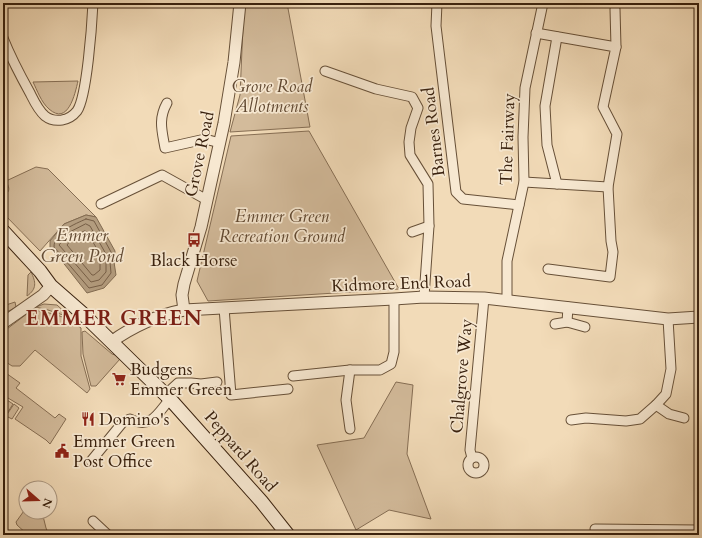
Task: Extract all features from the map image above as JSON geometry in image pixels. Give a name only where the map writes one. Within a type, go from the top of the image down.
[{"type":"main road","name":"Peppard Road","points":[[3,231],[40,271],[51,286],[72,304],[168,397],[256,496],[288,535]]},
{"type":"street","points":[[3,38],[14,65],[39,109],[50,119],[56,121],[66,120],[73,116],[78,110],[80,103],[85,79],[93,3]]},
{"type":"street","name":"Grove Road","points":[[184,310],[182,295],[184,284],[201,227],[220,143],[234,62],[240,3]]},
{"type":"street","name":"Barnes Road","points":[[437,3],[436,26],[456,192],[463,199],[519,205]]},
{"type":"street","name":"The Fairway","points":[[507,301],[507,260],[524,182],[522,137],[525,88],[543,3]]},
{"type":"street","points":[[548,269],[610,277],[613,252],[611,242],[608,187],[617,134],[603,107],[616,47],[615,9]]},
{"type":"street","points":[[536,33],[616,47]]},
{"type":"street","points":[[557,37],[545,106],[547,145],[557,184]]},
{"type":"street","points":[[325,71],[376,89],[412,97],[418,108],[411,128],[409,142],[410,155],[428,184],[429,226],[424,297]]},
{"type":"street","points":[[167,102],[162,111],[161,122],[164,148],[205,140],[220,143]]},
{"type":"street","points":[[101,204],[162,175],[207,200]]},
{"type":"street","points":[[524,182],[608,187]]},
{"type":"street","points":[[412,232],[429,226]]},
{"type":"street","points":[[3,323],[43,294],[51,286]]},
{"type":"street","points":[[293,376],[350,370],[380,370],[391,364],[394,352],[394,298]]},
{"type":"street","name":"Kidmore End Road","points":[[111,342],[139,325],[184,310],[394,298],[484,298],[668,319],[699,317]]},
{"type":"street","name":"Chalgrove Way","points":[[472,458],[470,450],[484,298]]},
{"type":"street","points":[[567,322],[568,307]]},
{"type":"street","points":[[224,308],[230,395],[288,389]]},
{"type":"street","points":[[570,420],[586,418],[626,421],[640,419],[656,405],[666,394],[671,369],[668,319]]},
{"type":"street","points":[[555,324],[567,322],[585,327]]},
{"type":"street","points":[[350,370],[346,400],[350,429]]},
{"type":"street","points":[[91,462],[123,422],[130,419],[136,423],[144,424],[153,419],[178,383],[191,382],[201,384],[217,382]]},
{"type":"street","points":[[656,405],[670,414],[684,418]]},
{"type":"street","points":[[93,522],[105,532]]},
{"type":"street","points":[[595,529],[699,530]]},
{"type":"green space","name":"Grove Road Allotments","points":[[244,3],[287,3],[310,127],[230,132],[240,95]]},
{"type":"green space","points":[[78,81],[70,106],[61,114],[56,113],[46,106],[33,82]]},
{"type":"green space","name":"Emmer Green Recreation Ground","points":[[309,131],[399,289],[208,301],[197,281],[231,136]]},
{"type":"green space","points":[[36,167],[48,169],[96,217],[86,215],[64,224],[40,251],[3,213],[3,199],[9,190],[6,181]]},
{"type":"green space","points":[[31,272],[35,285],[33,291],[27,296],[28,275]]},
{"type":"green space","points":[[15,302],[16,307],[9,311],[3,310],[3,306]]},
{"type":"green space","points":[[44,304],[57,305],[69,317],[36,307]]},
{"type":"green space","points":[[32,310],[51,313],[70,320],[81,328],[81,356],[90,389],[87,393],[35,350],[20,366],[12,366],[3,360],[3,332]]},
{"type":"green space","points":[[85,331],[120,359],[96,386],[91,386],[83,354],[82,332]]},
{"type":"green space","points":[[3,371],[20,383],[16,388],[55,418],[59,414],[66,419],[50,444],[15,419],[23,407],[3,395]]},
{"type":"green space","points":[[396,382],[413,385],[407,454],[431,519],[389,510],[356,530],[317,445],[364,438]]},
{"type":"green space","points":[[7,400],[13,404],[6,415],[3,414],[3,406]]},
{"type":"green space","points":[[14,404],[19,408],[12,419],[6,416]]},
{"type":"green space","points":[[18,519],[44,520],[49,535],[28,535],[17,525],[16,522]]},
{"type":"water","name":"Emmer Green Pond","points":[[86,215],[96,217],[115,251],[114,262],[116,275],[104,288],[87,293],[50,249],[50,241],[64,224]]},
{"type":"place","name":"Black Horse","points":[[194,240]]},
{"type":"place","name":"Budgens Emmer Green","points":[[119,379]]},
{"type":"place","name":"Domino's","points":[[88,419]]},
{"type":"place","name":"Emmer Green Post Office","points":[[62,451]]},
{"type":"district","name":"EMMER GREEN","points":[[114,318]]}]
